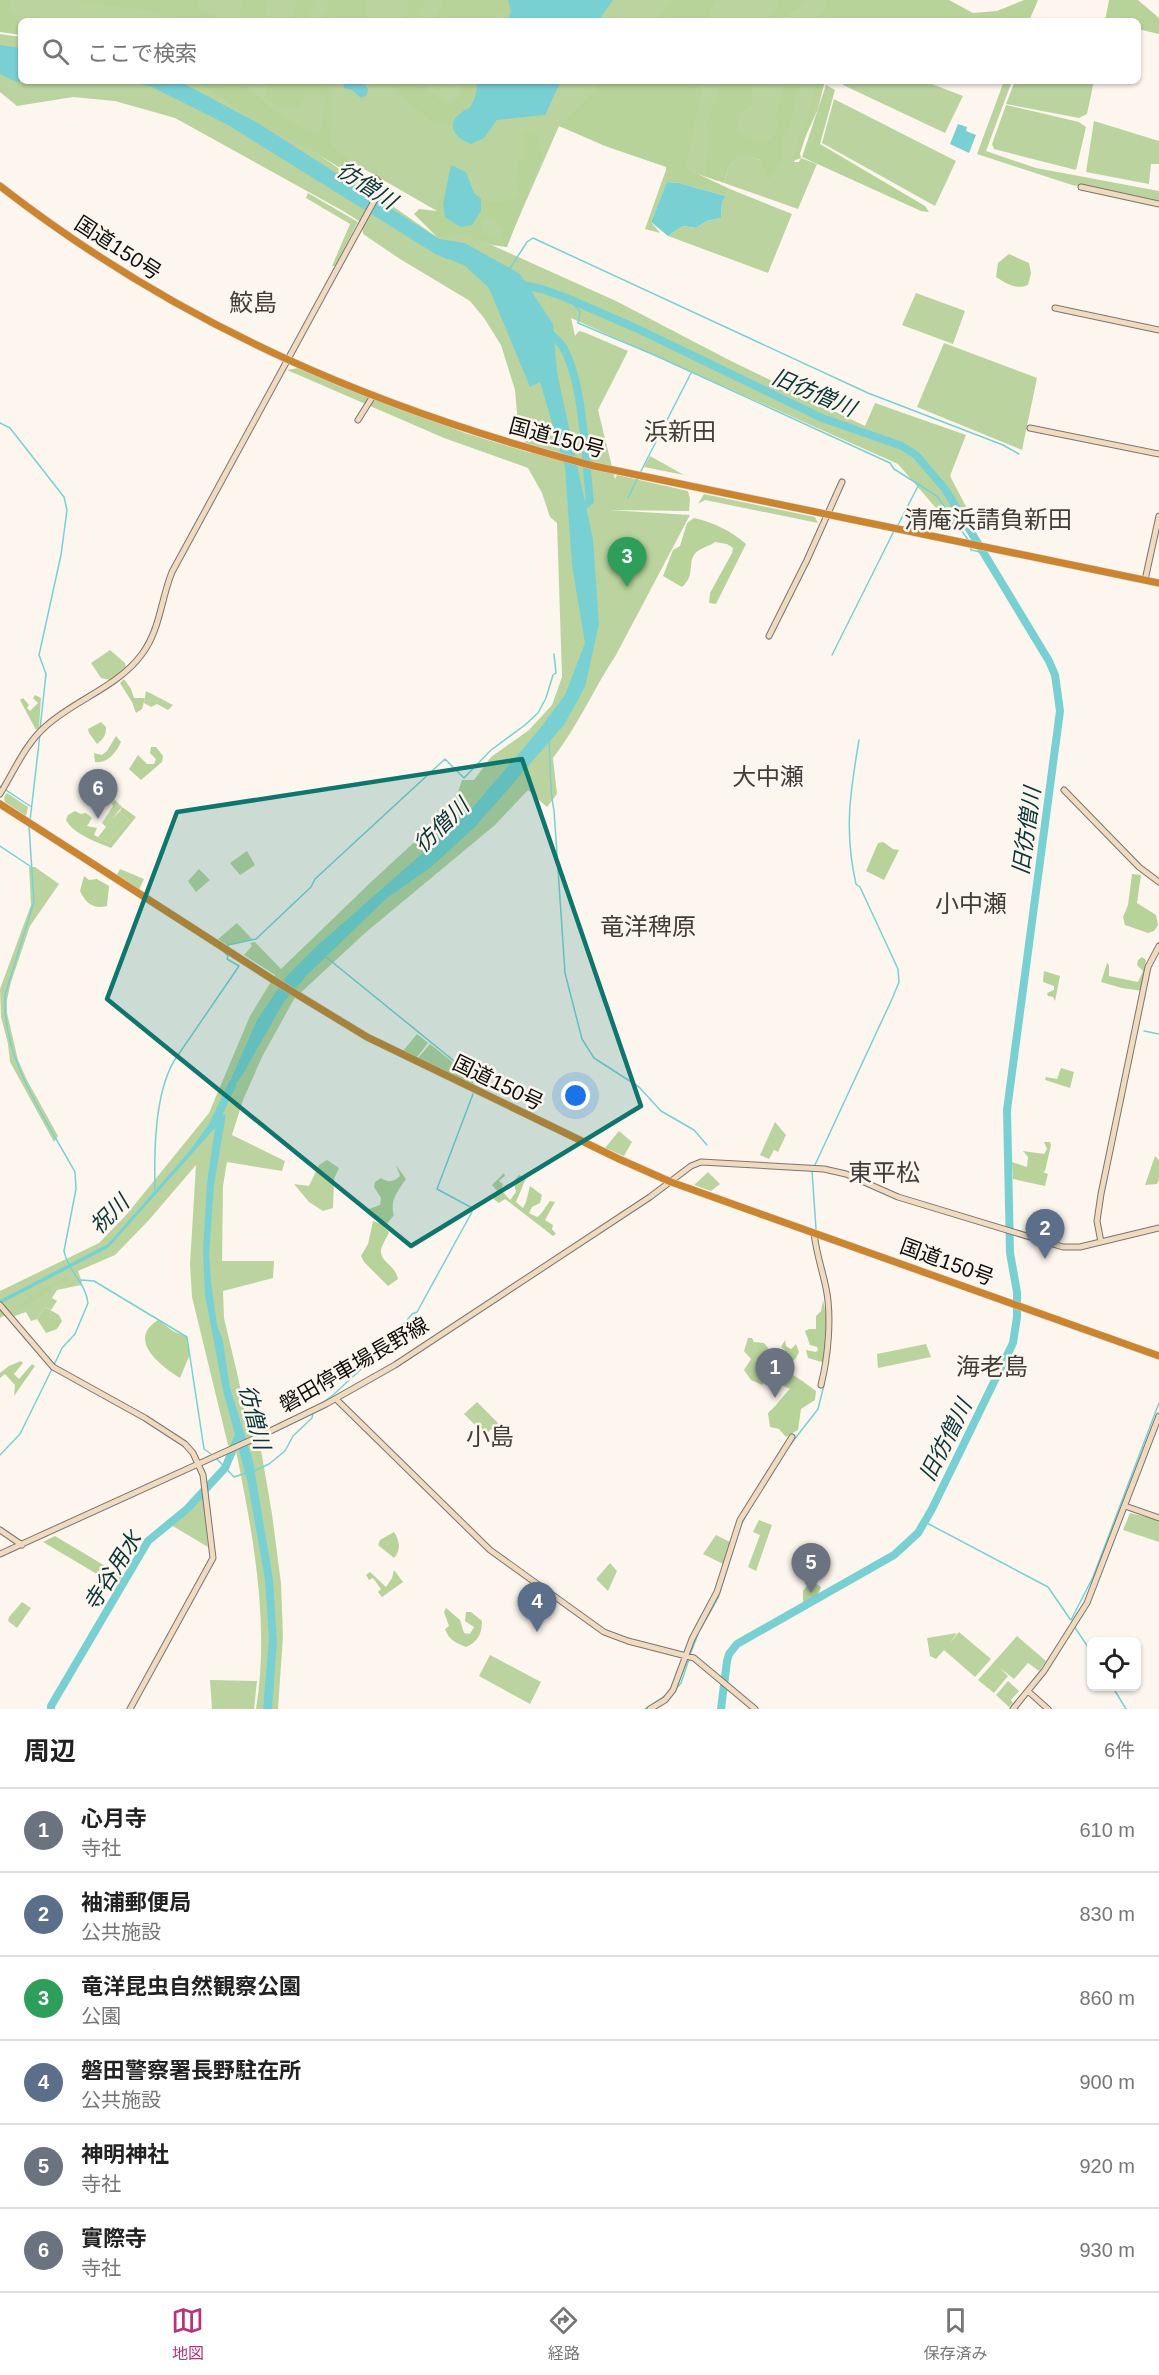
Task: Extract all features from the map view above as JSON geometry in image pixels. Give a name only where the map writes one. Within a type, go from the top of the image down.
[{"type":"highway","name":"国道150号","points":[[0,186],[104,261],[206,321],[287,360],[373,396],[454,426],[594,466],[1159,583]]},
{"type":"highway","name":"国道150号","points":[[0,804],[367,1038],[619,1159],[671,1182],[1159,1356]]},
{"type":"street","points":[[0,794],[26,750],[44,728],[118,678],[136,662],[145,649],[153,634],[172,572],[381,188],[375,179]]},
{"type":"street","points":[[1081,187],[1159,204]]},
{"type":"street","points":[[1056,308],[1159,330]]},
{"type":"street","points":[[358,420],[373,396]]},
{"type":"street","points":[[1030,428],[1159,454]]},
{"type":"street","points":[[769,636],[843,482]]},
{"type":"street","points":[[1145,580],[1159,516]]},
{"type":"street","points":[[1064,790],[1139,867],[1159,882]]},
{"type":"street","points":[[1101,1242],[1098,1221],[1101,1194],[1148,967],[1159,946]]},
{"type":"street","name":"磐田停車場長野線","points":[[0,1554],[253,1440],[336,1399],[395,1365],[671,1182],[693,1164],[702,1161],[825,1169],[846,1174],[898,1197],[1055,1245],[1075,1247],[1159,1228]]},
{"type":"street","points":[[814,1233],[816,1252],[826,1290],[826,1364],[821,1385]]},
{"type":"street","points":[[2,1310],[53,1368],[156,1425],[185,1444],[198,1463],[204,1484],[213,1558],[130,1709]]},
{"type":"street","points":[[336,1399],[490,1550],[604,1632],[628,1641],[686,1655],[705,1665],[755,1709]]},
{"type":"street","points":[[1013,1709],[1029,1692],[1059,1650],[1083,1609],[1159,1416]]},
{"type":"street","points":[[650,1709],[665,1700],[673,1690],[698,1625],[717,1593],[740,1520],[792,1437]]},
{"type":"street","points":[[1125,1506],[1159,1518]]},
{"type":"street","points":[[0,1530],[22,1545]]},
{"type":"street","points":[[1029,1692],[1048,1709]]},
{"type":"highlighted area","points":[[522,759],[641,1106],[411,1246],[107,999],[177,812]]},
{"type":"green space","points":[[0,0],[845,0],[841,18],[18,18],[18,21]]},
{"type":"green space","points":[[0,0],[9,0],[11,12],[22,18],[18,18],[18,35],[0,32]]},
{"type":"green space","points":[[79,0],[197,0],[198,9],[213,14],[216,18],[164,18],[145,10],[85,3]]},
{"type":"green space","points":[[243,0],[267,0],[264,18],[242,18],[240,12]]},
{"type":"green space","points":[[296,0],[317,0],[308,18],[292,18]]},
{"type":"green space","points":[[330,0],[367,0],[367,18],[322,18]]},
{"type":"green space","points":[[408,0],[426,0],[417,18],[404,18],[408,15]]},
{"type":"green space","points":[[444,0],[509,0],[512,12],[509,18],[502,11],[494,18],[438,18],[436,15]]},
{"type":"green space","points":[[677,0],[716,0],[707,18],[660,18],[667,4]]},
{"type":"green space","points":[[779,0],[806,0],[804,5],[783,18],[768,18]]},
{"type":"green space","points":[[826,0],[949,0],[973,13],[997,11],[1024,0],[1038,0],[1030,18],[818,18],[823,12]]},
{"type":"green space","points":[[1109,0],[1138,0],[1159,18],[1159,34],[1141,30],[1141,18],[1106,18]]},
{"type":"green space","points":[[0,34],[18,37],[18,84],[205,84],[259,113],[437,237],[450,231],[487,243],[616,301],[731,361],[865,426],[875,403],[966,435],[950,476],[971,516],[954,529],[898,464],[571,318],[575,336],[579,331],[628,351],[598,410],[615,479],[617,475],[688,491],[690,499],[689,511],[609,510],[690,515],[616,655],[553,758],[557,794],[547,807],[528,790],[495,825],[365,933],[294,999],[262,1057],[243,1100],[232,1135],[285,1161],[282,1171],[227,1162],[223,1186],[222,1261],[274,1261],[273,1278],[223,1291],[224,1318],[248,1427],[260,1444],[272,1514],[281,1583],[283,1636],[278,1709],[256,1709],[261,1644],[258,1579],[236,1451],[228,1445],[192,1297],[190,1264],[196,1165],[149,1220],[115,1255],[78,1271],[83,1285],[81,1282],[81,1285],[57,1290],[52,1298],[57,1301],[51,1310],[45,1307],[37,1319],[31,1321],[26,1312],[12,1317],[7,1314],[0,1318],[0,1291],[99,1243],[127,1214],[209,1113],[250,1016],[275,975],[244,955],[252,946],[250,943],[255,942],[281,969],[448,811],[455,801],[462,780],[474,780],[491,757],[529,730],[552,705],[562,677],[557,523],[550,517],[542,493],[528,468],[444,438],[287,370],[298,368],[465,433],[531,453],[528,444],[519,437],[515,390],[501,345],[470,301],[363,234],[362,223],[343,211],[175,118],[115,101],[73,97],[17,106],[0,92]]},
{"type":"green space","points":[[201,84],[248,84],[247,86],[270,108],[287,120],[316,134],[321,130],[326,98],[308,93],[297,109],[279,107],[264,98],[266,84],[324,84],[332,92],[331,144],[372,181],[371,187],[319,155],[254,121]]},
{"type":"green space","points":[[216,84],[824,84],[818,109],[794,162],[799,162],[801,158],[817,164],[798,209],[724,183],[728,169],[739,153],[760,160],[782,158],[736,138],[718,181],[559,126],[506,247],[437,211]]},
{"type":"green space","points":[[388,84],[427,84],[426,86],[438,98],[448,104],[458,98],[461,92],[460,84],[477,84],[472,103],[449,126],[428,119]]},
{"type":"green space","points":[[598,84],[701,84],[701,97],[685,168],[730,189],[726,196],[667,182],[666,167],[605,146],[559,126]]},
{"type":"green space","points":[[722,84],[754,84],[751,106],[741,112],[736,126],[743,137],[759,141],[771,140],[776,131],[778,121],[776,112],[785,84],[800,84],[795,96],[791,123],[781,145],[782,158],[769,180],[760,160],[739,154],[728,169],[724,183],[705,176],[709,131],[706,124]]},
{"type":"green space","points":[[815,84],[822,84],[800,154],[801,158],[793,161],[795,149],[811,107]]},
{"type":"green space","points":[[932,84],[963,96],[945,133],[843,85]]},
{"type":"green space","points":[[1003,84],[1011,84],[986,151],[1036,168],[1159,191],[1159,201],[1072,185],[977,154]]},
{"type":"green space","points":[[1014,84],[1093,84],[1087,114],[1079,118],[1006,104]]},
{"type":"green space","points":[[826,85],[835,90],[820,144],[925,206],[929,212],[921,211],[802,157]]},
{"type":"green space","points":[[834,99],[956,161],[935,206],[822,143]]},
{"type":"green space","points":[[1006,105],[1079,122],[1086,127],[1076,170],[994,149],[992,144]]},
{"type":"green space","points":[[1094,121],[1159,141],[1159,164],[1151,164],[1149,184],[1086,172]]},
{"type":"green space","points":[[532,130],[537,134],[542,156],[507,247],[492,245],[451,232],[446,238],[437,237],[414,214],[419,209],[437,211],[438,199],[446,194],[443,204],[460,227],[481,211],[481,199],[499,202],[517,196],[518,183],[515,177],[519,170],[517,163],[523,161],[525,145],[521,134]],"holes":[[[485,217],[497,222],[503,231],[501,240],[482,233]]]},
{"type":"green space","points":[[667,167],[668,180],[651,222],[660,233],[645,229]]},
{"type":"green space","points":[[730,189],[792,214],[768,273],[668,236],[683,226],[696,228],[707,221],[721,218],[722,202]]},
{"type":"green space","points":[[308,193],[358,222],[335,266],[332,266],[350,224],[306,198]]},
{"type":"green space","points":[[1009,254],[1029,263],[1031,273],[1028,285],[1016,287],[996,277],[998,263]]},
{"type":"green space","points":[[916,293],[965,311],[953,344],[902,325]]},
{"type":"green space","points":[[944,343],[1037,378],[1022,450],[917,407]]},
{"type":"green space","points":[[650,456],[684,475],[644,467]]},
{"type":"green space","points":[[704,494],[815,517],[818,523],[705,500],[698,504]]},
{"type":"green space","points":[[694,518],[722,528],[746,544],[716,604],[709,603],[710,593],[732,553],[733,548],[727,544],[715,542],[696,553],[692,559],[689,579],[682,587],[663,576],[673,550],[680,546],[687,523]]},
{"type":"green space","points":[[110,650],[125,663],[126,669],[110,680],[101,678],[91,663]]},
{"type":"green space","points":[[124,679],[134,698],[145,698],[142,709],[136,713],[120,683]]},
{"type":"green space","points":[[146,691],[173,705],[168,710],[157,704],[151,707],[144,703]]},
{"type":"green space","points":[[35,695],[41,698],[39,728],[36,730],[20,700],[23,698],[29,705],[27,708],[30,711],[38,703],[33,698]]},
{"type":"green space","points":[[101,722],[106,727],[105,733],[97,744],[88,729]]},
{"type":"green space","points":[[116,736],[121,742],[114,754],[103,761],[95,762],[94,753],[102,755]]},
{"type":"green space","points":[[151,747],[156,747],[163,756],[162,762],[141,780],[129,769],[138,755],[147,764],[154,764],[156,759],[150,753]]},
{"type":"green space","points":[[7,793],[28,807],[26,816],[5,802],[4,797]]},
{"type":"green space","points":[[115,800],[122,807],[112,819],[120,811],[129,820],[109,843],[98,837],[106,827],[102,823]]},
{"type":"green space","points":[[122,807],[136,817],[111,848],[80,833],[66,820],[68,815],[75,811],[81,814],[86,813],[92,818],[87,826],[97,828],[94,835],[109,843],[129,820],[120,811]]},
{"type":"green space","points":[[883,842],[899,850],[884,880],[866,871],[878,843]]},
{"type":"green space","points":[[247,851],[255,865],[240,875],[230,863]]},
{"type":"green space","points":[[29,867],[35,867],[59,884],[30,926],[11,982],[7,1013],[18,1060],[58,1136],[54,1142],[10,1062],[1,1017],[0,989],[31,905]]},
{"type":"green space","points":[[120,869],[144,879],[139,890],[117,875]]},
{"type":"green space","points":[[199,869],[210,880],[196,892],[188,881]]},
{"type":"green space","points":[[1132,874],[1141,875],[1137,903],[1156,915],[1158,925],[1154,931],[1148,933],[1125,925],[1123,917],[1128,905]]},
{"type":"green space","points":[[84,876],[89,880],[97,879],[109,886],[107,906],[94,906],[84,899],[80,891]]},
{"type":"green space","points":[[237,923],[252,939],[227,945],[218,939]]},
{"type":"green space","points":[[1142,957],[1146,960],[1143,991],[1101,982],[1107,963],[1109,976],[1138,982],[1143,971],[1137,965],[1138,960]]},
{"type":"green space","points":[[1044,971],[1060,976],[1055,1001],[1053,997],[1048,996],[1047,993],[1054,990],[1054,986],[1043,982]]},
{"type":"green space","points":[[417,1034],[428,1043],[417,1057],[403,1051]]},
{"type":"green space","points":[[430,1044],[474,1079],[473,1084],[418,1058]]},
{"type":"green space","points":[[1061,1068],[1074,1072],[1070,1088],[1045,1080],[1046,1077],[1057,1079]]},
{"type":"green space","points":[[775,1122],[786,1135],[778,1152],[774,1150],[769,1159],[760,1155]]},
{"type":"green space","points":[[619,1131],[632,1142],[624,1156],[605,1148]]},
{"type":"green space","points":[[1044,1142],[1050,1142],[1051,1145],[1043,1172],[1048,1174],[1045,1186],[1013,1179],[1012,1162],[1027,1167],[1028,1157],[1023,1151],[1044,1154],[1047,1149]]},
{"type":"green space","points":[[1155,1156],[1159,1160],[1159,1180],[1157,1184],[1145,1185]]},
{"type":"green space","points":[[327,1160],[339,1168],[334,1179],[333,1208],[323,1211],[309,1202],[294,1184],[309,1186],[319,1165]]},
{"type":"green space","points":[[396,1165],[406,1179],[393,1201],[394,1215],[385,1226],[369,1209],[380,1205],[381,1198],[374,1187],[375,1182],[381,1178],[391,1181],[400,1176]]},
{"type":"green space","points":[[708,1172],[720,1184],[711,1191],[694,1185]]},
{"type":"green space","points":[[504,1173],[505,1176],[499,1181],[503,1184],[501,1190],[510,1200],[516,1192],[514,1183],[517,1177],[519,1175],[526,1178],[516,1202],[523,1208],[530,1186],[542,1195],[540,1203],[532,1207],[529,1213],[537,1217],[550,1201],[555,1202],[545,1220],[553,1225],[552,1229],[556,1234],[553,1236],[505,1199],[499,1203],[492,1198],[498,1192],[492,1185]]},
{"type":"green space","points":[[373,1221],[381,1224],[389,1232],[381,1254],[398,1279],[388,1286],[361,1256],[368,1244]]},
{"type":"green space","points":[[68,1275],[68,1282],[53,1287],[27,1307],[17,1308],[31,1294]]},
{"type":"green space","points":[[823,1300],[827,1319],[825,1363],[808,1358],[806,1350],[816,1352],[818,1350],[817,1347],[810,1345],[805,1331],[816,1329],[816,1316],[821,1311]]},
{"type":"green space","points":[[45,1307],[59,1315],[62,1321],[57,1329],[46,1333],[37,1319]]},
{"type":"green space","points":[[158,1320],[173,1331],[187,1337],[190,1354],[180,1378],[156,1360],[146,1344],[145,1336],[149,1328]]},
{"type":"green space","points":[[748,1338],[752,1338],[756,1347],[782,1366],[775,1370],[785,1370],[801,1380],[790,1389],[768,1378],[762,1385],[751,1380],[744,1370],[751,1359],[744,1351]]},
{"type":"green space","points":[[785,1340],[786,1346],[791,1349],[796,1344],[799,1352],[789,1365],[768,1358],[759,1351],[754,1342],[764,1343],[775,1356],[784,1359],[788,1353],[781,1347]]},
{"type":"green space","points":[[926,1344],[931,1357],[878,1368],[877,1354]]},
{"type":"green space","points":[[21,1361],[23,1363],[14,1374],[19,1379],[32,1364],[35,1366],[14,1396],[15,1385],[5,1374],[0,1378],[0,1373]]},
{"type":"green space","points":[[801,1380],[816,1391],[815,1400],[801,1409],[798,1430],[786,1437],[779,1429],[770,1427],[768,1413],[791,1387]]},
{"type":"green space","points":[[477,1402],[498,1423],[485,1435],[464,1414]]},
{"type":"green space","points":[[203,1496],[208,1547],[171,1525]]},
{"type":"green space","points":[[1130,1513],[1159,1520],[1159,1542],[1123,1530]]},
{"type":"green space","points":[[759,1520],[772,1525],[756,1571],[748,1567],[760,1535],[753,1532]]},
{"type":"green space","points":[[394,1532],[399,1545],[394,1558],[378,1545],[380,1540]]},
{"type":"green space","points":[[716,1535],[730,1542],[723,1564],[703,1554]]},
{"type":"green space","points":[[55,1536],[122,1576],[117,1586],[43,1542]]},
{"type":"green space","points":[[610,1563],[617,1571],[608,1591],[596,1579]]},
{"type":"green space","points":[[394,1570],[403,1582],[382,1597],[378,1592],[381,1589],[373,1578],[369,1580],[366,1575],[370,1572],[386,1587]]},
{"type":"green space","points":[[815,1583],[821,1587],[817,1597],[803,1603],[803,1591],[807,1586]]},
{"type":"green space","points":[[22,1602],[31,1608],[17,1628],[8,1621]]},
{"type":"green space","points":[[446,1608],[460,1620],[464,1633],[470,1634],[474,1627],[465,1621],[466,1612],[471,1612],[482,1621],[480,1633],[474,1643],[466,1647],[449,1636],[445,1629],[449,1626],[444,1612]]},
{"type":"green space","points":[[959,1632],[991,1659],[975,1677],[944,1650],[936,1659],[930,1656],[927,1638],[957,1633],[950,1643]]},
{"type":"green space","points":[[1017,1636],[1046,1661],[1039,1671],[1028,1663],[1014,1679],[1000,1668],[1008,1676],[994,1693],[978,1680]]},
{"type":"green space","points":[[490,1655],[541,1682],[530,1704],[479,1676]]},
{"type":"green space","points":[[210,1680],[257,1681],[254,1709],[212,1709]]},
{"type":"green space","points":[[1008,1681],[1019,1691],[1011,1700],[1013,1703],[1009,1707],[996,1695]]},
{"type":"water","points":[[508,0],[613,0],[600,18],[508,18],[511,12]]},
{"type":"water","points":[[0,45],[18,48],[18,82],[0,74]]},
{"type":"water","points":[[139,84],[185,84],[258,123],[439,239],[465,243],[520,274],[553,324],[557,372],[593,539],[599,624],[585,687],[564,725],[475,827],[430,868],[387,898],[307,975],[283,1003],[243,1074],[221,1102],[257,1020],[287,976],[317,946],[468,813],[538,731],[565,695],[585,643],[572,565],[565,467],[540,382],[530,387],[489,288],[464,265],[437,255],[228,125],[150,86]]},
{"type":"water","points":[[343,84],[364,84],[368,89],[367,95],[361,98],[352,90],[344,88]]},
{"type":"water","points":[[477,84],[561,84],[545,115],[497,120],[484,138],[471,144],[457,135],[453,122],[470,107]]},
{"type":"water","points":[[958,124],[967,127],[966,131],[976,135],[969,153],[950,144]]},
{"type":"water","points":[[451,165],[466,172],[474,193],[481,199],[481,211],[472,225],[460,227],[445,217],[443,204]]},
{"type":"water","points":[[667,182],[726,196],[722,202],[721,218],[707,221],[696,228],[683,226],[668,236],[651,222]]},
{"type":"water","points":[[226,1114],[214,1185],[209,1255],[211,1282],[230,1388],[253,1461],[273,1579],[277,1642],[272,1709],[263,1709],[269,1639],[265,1580],[248,1484],[223,1390],[205,1295],[203,1250],[207,1183],[215,1128],[108,1248],[0,1304],[0,1300],[108,1244],[188,1153],[214,1117]]},
{"type":"waterway","points":[[509,270],[527,242],[533,238],[868,393],[1003,445],[1019,454]]},
{"type":"waterway","name":"旧彷僧川","points":[[518,284],[567,298],[640,330],[822,418],[902,446],[916,455],[945,489],[1049,661],[1055,675],[1060,711],[1007,1110],[1010,1253],[1017,1292],[1017,1317],[1013,1343],[918,1533],[894,1555],[737,1644],[729,1654],[727,1661],[721,1709]]},
{"type":"waterway","points":[[567,298],[580,311],[578,323],[652,354],[890,463],[894,469],[937,496],[969,541]]},
{"type":"waterway","name":"彷僧川","points":[[547,331],[563,347],[570,362],[579,401],[590,501],[579,509]]},
{"type":"waterway","points":[[640,473],[691,373]]},
{"type":"waterway","points":[[0,423],[10,428],[64,497],[67,510],[61,555],[39,655],[46,674],[40,729]]},
{"type":"waterway","points":[[628,498],[638,477]]},
{"type":"waterway","points":[[897,527],[918,486]]},
{"type":"waterway","points":[[832,655],[894,531]]},
{"type":"waterway","points":[[970,545],[971,550],[985,553]]},
{"type":"waterway","points":[[227,948],[228,945],[256,939],[311,887],[315,879],[445,759],[464,778],[491,750],[525,725],[538,713],[546,698],[553,675],[556,673],[554,654]]},
{"type":"waterway","points":[[30,821],[40,734]]},
{"type":"waterway","points":[[814,1167],[899,982],[898,969],[860,887],[856,884],[852,865],[850,812],[859,740]]},
{"type":"waterway","points":[[549,742],[565,973],[582,1039],[594,1058],[639,1087],[661,1111],[694,1130],[707,1145]]},
{"type":"waterway","points":[[0,786],[30,806]]},
{"type":"waterway","points":[[29,826],[34,902],[5,995],[6,1019],[10,1042],[18,1065],[39,1109],[75,1172],[76,1189],[64,1251],[84,1289],[88,1303],[75,1334],[62,1348],[54,1365]]},
{"type":"waterway","points":[[0,846],[30,866]]},
{"type":"waterway","points":[[155,1194],[155,1144],[162,1091],[174,1061],[239,966],[227,959],[228,956],[224,952]]},
{"type":"waterway","points":[[326,957],[475,1078]]},
{"type":"waterway","points":[[1144,1031],[1159,1034]]},
{"type":"waterway","name":"彷僧川","points":[[214,1123],[232,1085]]},
{"type":"waterway","points":[[473,1094],[437,1189],[474,1209]]},
{"type":"waterway","points":[[812,1171],[816,1229]]},
{"type":"waterway","points":[[314,1409],[333,1395],[384,1348],[412,1314],[417,1312],[472,1212]]},
{"type":"waterway","points":[[81,1280],[94,1281],[187,1337],[204,1449],[211,1454]]},
{"type":"waterway","points":[[0,1455],[20,1434],[52,1369]]},
{"type":"waterway","points":[[790,1445],[818,1409],[824,1385]]},
{"type":"waterway","points":[[1071,1620],[1093,1577],[1159,1403]]},
{"type":"waterway","points":[[254,1471],[269,1464],[285,1451],[293,1436],[312,1418],[313,1413]]},
{"type":"waterway","name":"寺谷用水","points":[[51,1709],[148,1541],[187,1509],[225,1468],[239,1435]]},
{"type":"waterway","points":[[217,1459],[234,1477],[246,1473]]},
{"type":"waterway","points":[[740,1527],[749,1510]]},
{"type":"waterway","points":[[925,1522],[1048,1587],[1070,1619]]},
{"type":"waterway","points":[[700,1630],[718,1598],[736,1540]]},
{"type":"waterway","points":[[1074,1626],[1087,1646]]},
{"type":"waterway","points":[[690,1655],[698,1634]]},
{"type":"waterway","points":[[675,1690],[681,1683],[689,1659]]},
{"type":"waterway","points":[[1115,1691],[1126,1709]]},
{"type":"waterway","points":[[645,1709],[666,1695]]},
{"type":"place","name":"竜洋昆虫自然観察公園","points":[[627,587]]},
{"type":"place","name":"實際寺","points":[[98,819]]},
{"type":"place","name":"袖浦郵便局","points":[[1045,1259]]},
{"type":"place","name":"心月寺","points":[[775,1398]]},
{"type":"place","name":"神明神社","points":[[811,1593]]},
{"type":"place","name":"磐田警察署長野駐在所","points":[[537,1632]]},
{"type":"district","name":"鮫島","points":[[253,303]]},
{"type":"district","name":"浜新田","points":[[680,432]]},
{"type":"district","name":"清庵浜請負新田","points":[[988,520]]},
{"type":"district","name":"大中瀬","points":[[768,777]]},
{"type":"district","name":"小中瀬","points":[[971,904]]},
{"type":"district","name":"竜洋稗原","points":[[648,927]]},
{"type":"district","name":"東平松","points":[[884,1173]]},
{"type":"district","name":"海老島","points":[[992,1367]]},
{"type":"district","name":"小島","points":[[490,1437]]},
{"type":"water label","name":"祝川","points":[[109,1214]]}]
